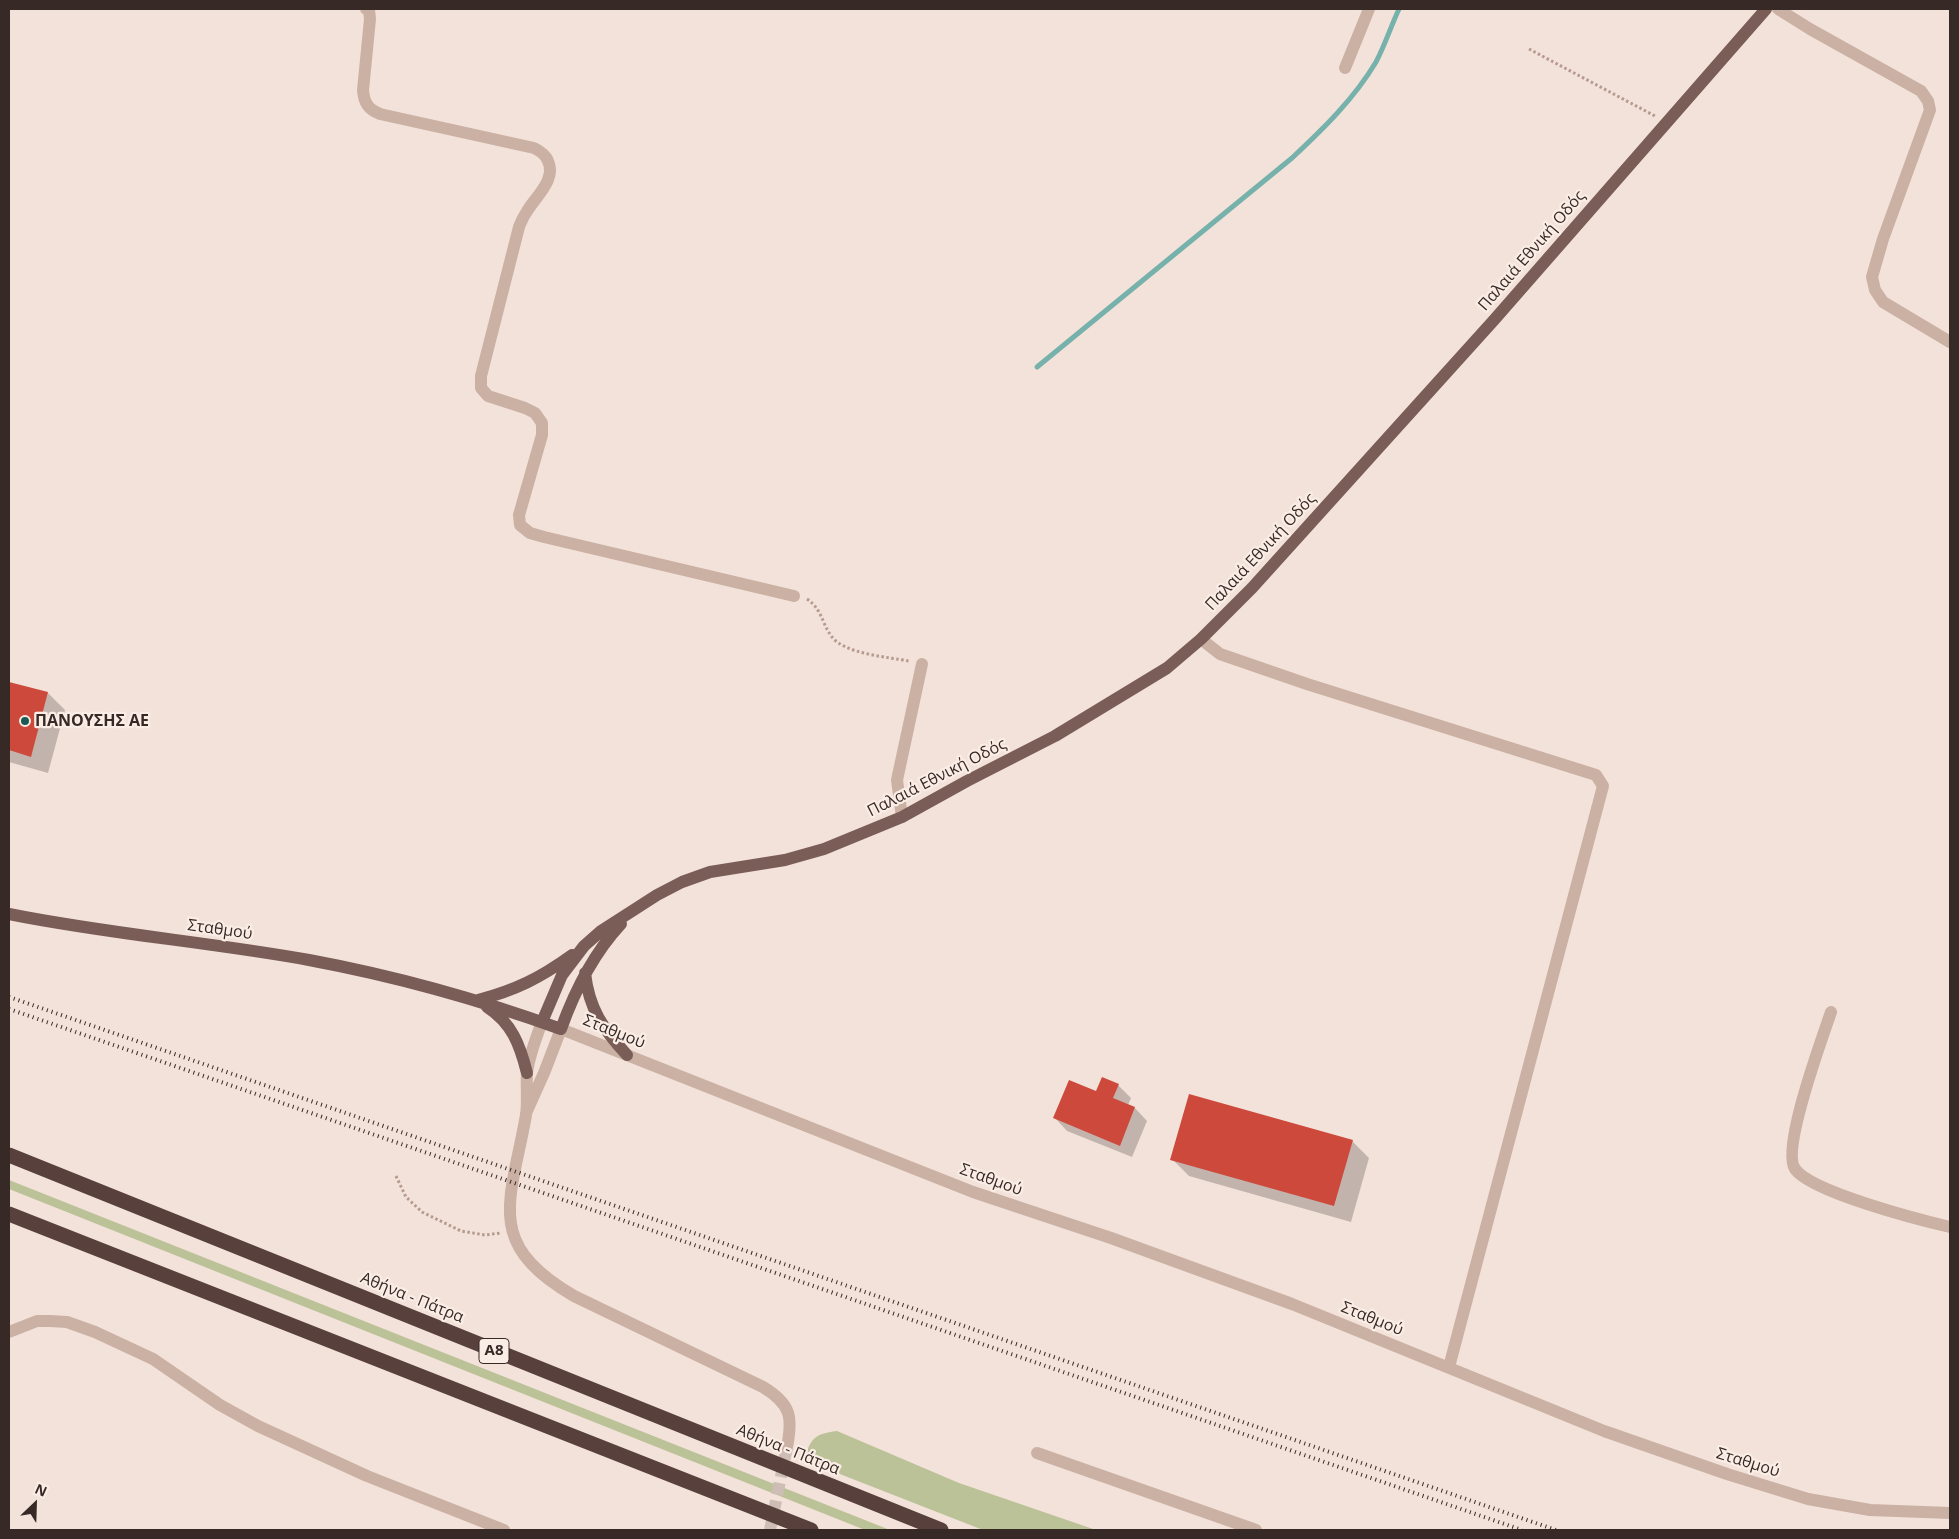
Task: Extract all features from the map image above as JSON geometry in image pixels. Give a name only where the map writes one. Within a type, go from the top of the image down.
[{"type":"highway","name":"Αθήνα - Πάτρα","points":[[9,1155],[941,1530]]},
{"type":"highway","points":[[9,1214],[811,1530]]},
{"type":"main road","name":"Παλαιά Εθνική Οδός","points":[[542,1022],[562,975],[584,946],[601,931],[665,890],[710,872],[785,860],[824,849],[902,817],[967,780],[1055,736],[1167,668],[1201,639],[1252,588],[1494,320],[1766,9]]},
{"type":"main road","name":"Παλαιά Εθνική Οδός","points":[[561,1029],[568,1008],[585,973],[610,936],[633,911]]},
{"type":"main road","name":"Σταθμού","points":[[9,914],[308,960],[366,972],[477,1000],[561,1029]]},
{"type":"main road","points":[[477,1000],[504,993],[527,984],[554,968],[584,946]]},
{"type":"main road","points":[[585,973],[591,1004],[609,1035],[627,1055]]},
{"type":"main road","points":[[477,1000],[498,1014],[509,1026],[518,1040],[527,1073]]},
{"type":"street","points":[[366,9],[369,10],[370,19],[363,90],[364,102],[371,110],[380,114],[534,148],[545,155],[550,163],[549,176],[544,188],[526,213],[519,227],[481,376],[481,388],[488,396],[525,408],[535,414],[542,423],[542,435],[519,515],[520,525],[530,533],[544,537],[794,596]]},
{"type":"street","points":[[1345,68],[1369,9]]},
{"type":"street","points":[[1778,9],[1920,92],[1928,101],[1930,110],[1883,239],[1872,277],[1875,290],[1883,302],[1950,342]]},
{"type":"street","points":[[1201,639],[1220,654],[1596,775],[1603,786],[1450,1367]]},
{"type":"street","points":[[902,817],[897,780],[922,664]]},
{"type":"street","points":[[1831,1012],[1800,1108],[1791,1152],[1794,1168],[1807,1181],[1850,1198],[1916,1219],[1950,1227]]},
{"type":"street","points":[[542,1022],[530,1055],[527,1073],[526,1113],[508,1215],[512,1232],[526,1258],[538,1272],[553,1284],[574,1296],[763,1387],[777,1396],[785,1405],[789,1414],[790,1429],[787,1447]]},
{"type":"street","points":[[526,1113],[544,1074],[561,1029]]},
{"type":"street","name":"Σταθμού","points":[[561,1029],[973,1192],[1167,1258],[1292,1304],[1604,1431],[1727,1474],[1799,1496],[1870,1510],[1950,1513]]},
{"type":"street","points":[[9,1332],[37,1321],[67,1322],[95,1332],[153,1359],[220,1405],[258,1426],[367,1476],[504,1530]]},
{"type":"street","points":[[1037,1454],[1256,1530]]},
{"type":"path","points":[[1530,49],[1667,122]]},
{"type":"path","points":[[794,596],[807,598],[815,604],[832,637],[840,645],[852,650],[922,664]]},
{"type":"path","points":[[396,1176],[406,1197],[422,1212],[461,1231],[485,1235],[512,1232]]},
{"type":"green space","points":[[9,1180],[890,1530],[865,1530],[9,1189]]},
{"type":"green space","points":[[837,1431],[959,1483],[1096,1530],[983,1530],[804,1460],[814,1438]]},
{"type":"building","name":"ΠΑΝΟΥΣΗΣ ΑΕ","points":[[9,682],[48,692],[31,757],[9,750]]},
{"type":"building","points":[[1102,1077],[1119,1084],[1113,1098],[1135,1107],[1120,1146],[1053,1118],[1069,1080],[1096,1091]]},
{"type":"building","points":[[1189,1094],[1353,1140],[1334,1206],[1170,1160]]},
{"type":"waterway","points":[[1037,367],[1292,158],[1315,136],[1348,101],[1367,76],[1379,56],[1399,9]]},
{"type":"tunnel","points":[[770,1530],[787,1447]]},
{"type":"railway","points":[[9,997],[1556,1530]]},
{"type":"railway","points":[[9,1009],[1522,1530]]},
{"type":"place","name":"ΠΑΝΟΥΣΗΣ ΑΕ","points":[[25,721]]}]
